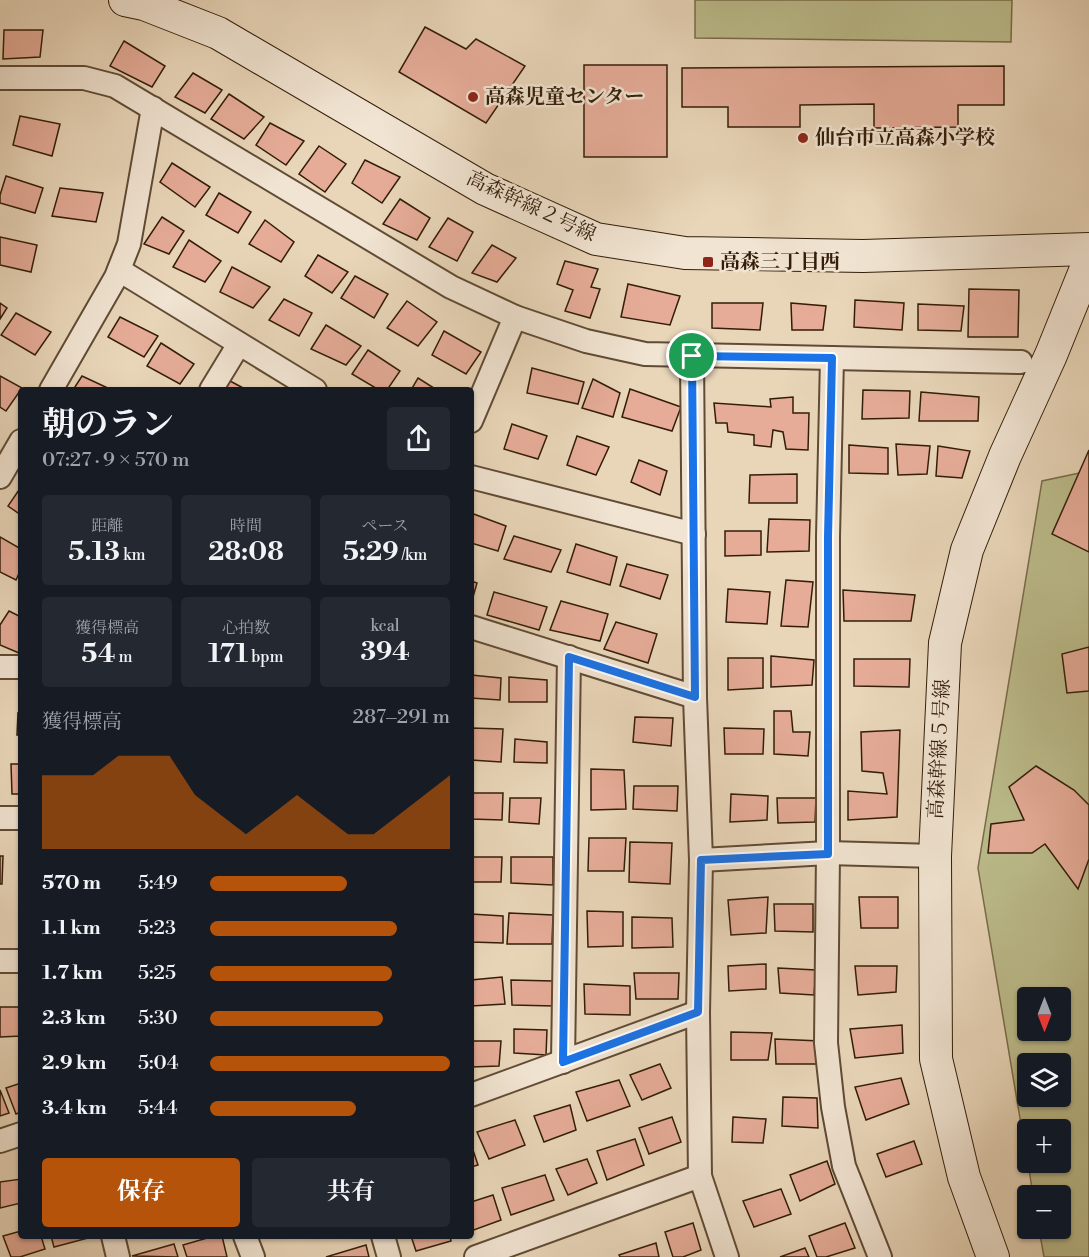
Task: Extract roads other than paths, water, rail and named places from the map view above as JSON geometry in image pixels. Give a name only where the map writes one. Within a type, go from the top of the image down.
[{"type":"street","name":"高森幹線２号線","points":[[125,0],[144,4],[218,33],[485,189],[596,239],[685,253],[863,256],[1089,249]]},
{"type":"street","points":[[0,78],[84,78],[115,86],[451,287],[514,317],[596,343],[645,354],[1021,362]]},
{"type":"street","points":[[53,387],[119,270],[129,244],[153,108]]},
{"type":"street","name":"高森幹線５号線","points":[[993,1257],[964,1177],[936,1059],[936,856],[945,643],[967,550],[1089,261]]},
{"type":"street","points":[[119,270],[310,387]]},
{"type":"street","points":[[474,414],[514,317]]},
{"type":"street","points":[[212,387],[239,344]]},
{"type":"street","points":[[692,356],[695,697],[701,860],[698,1012],[700,1176],[727,1257]]},
{"type":"street","points":[[832,358],[828,537],[826,1043],[833,1107],[844,1166],[880,1257]]},
{"type":"street","points":[[0,477],[18,446]]},
{"type":"street","points":[[474,478],[693,534]]},
{"type":"street","points":[[474,628],[695,697]]},
{"type":"street","points":[[563,1062],[569,657]]},
{"type":"street","points":[[0,667],[18,667]]},
{"type":"street","points":[[0,818],[18,818]]},
{"type":"street","points":[[701,860],[828,854],[936,856]]},
{"type":"street","points":[[0,961],[18,961]]},
{"type":"street","points":[[474,1094],[698,1012]]},
{"type":"street","points":[[0,1141],[18,1135]]},
{"type":"street","points":[[476,1257],[700,1176]]},
{"type":"street","points":[[113,1239],[118,1257]]},
{"type":"street","points":[[246,1239],[253,1257]]},
{"type":"street","points":[[384,1239],[388,1257]]},
{"type":"place","name":"高森児童センター","points":[[473,97]]},
{"type":"place","name":"仙台市立高森小学校","points":[[803,138]]},
{"type":"place","name":"高森三丁目西","points":[[708,262]]}]
